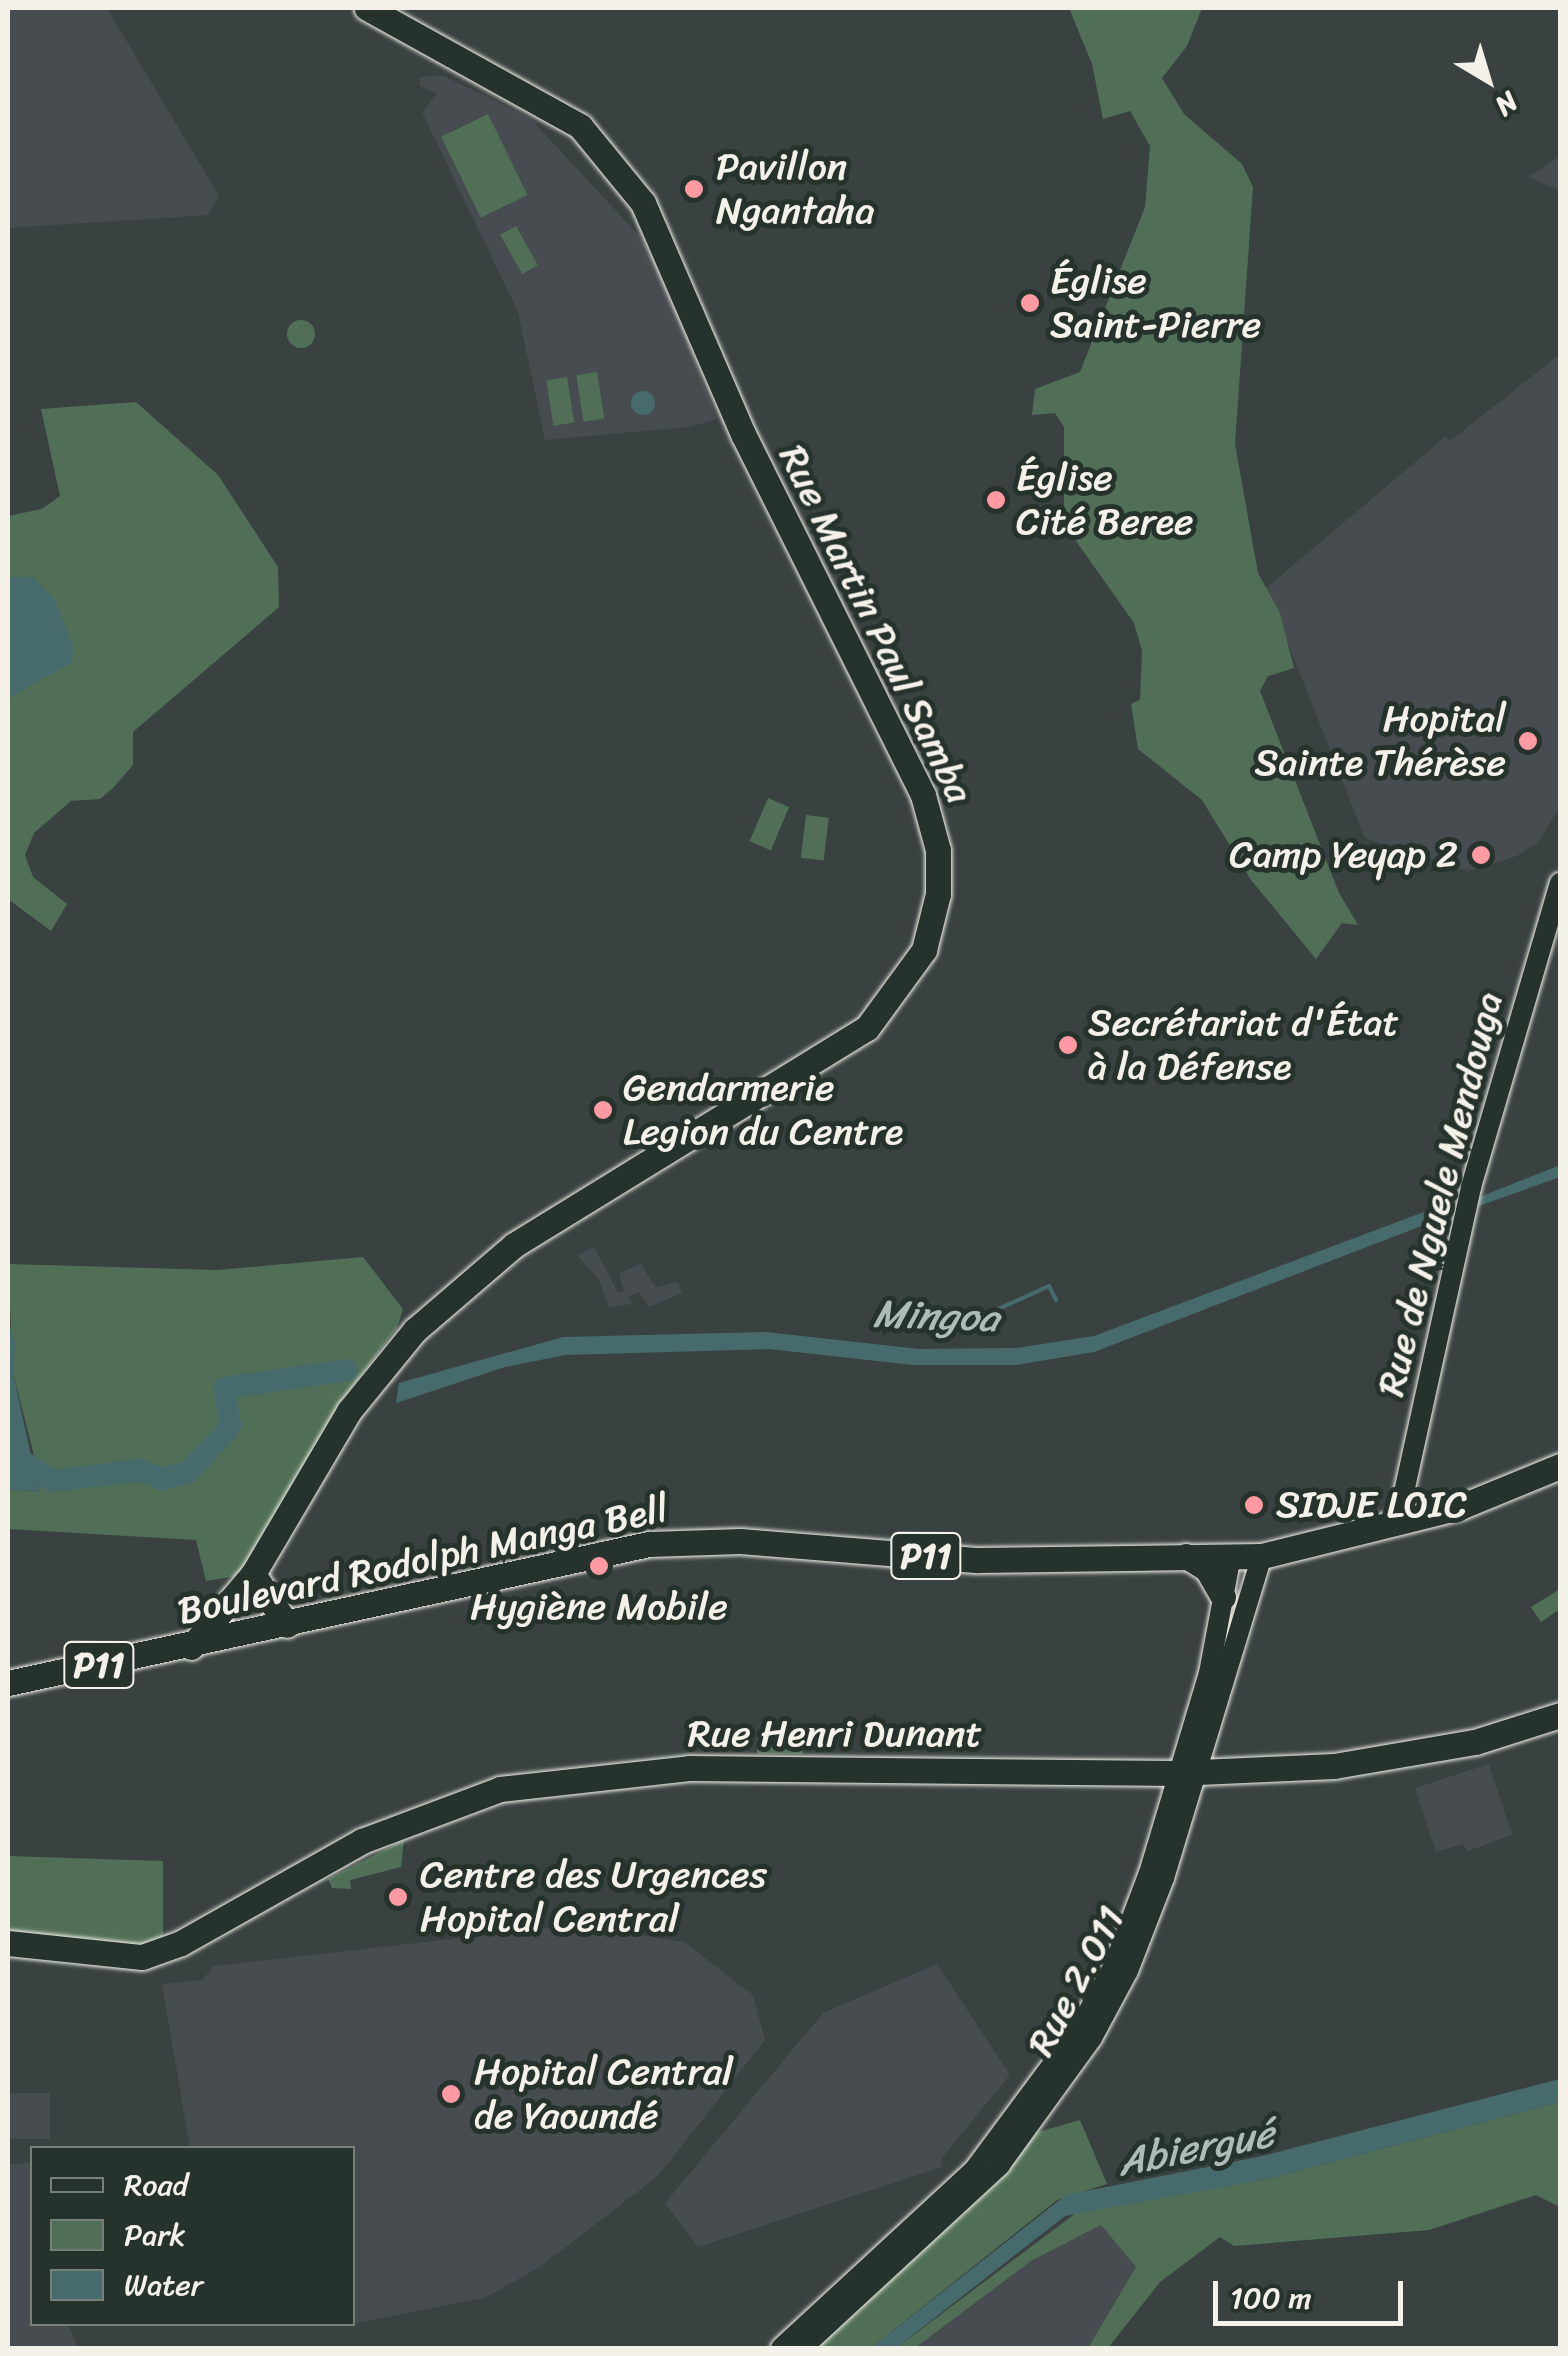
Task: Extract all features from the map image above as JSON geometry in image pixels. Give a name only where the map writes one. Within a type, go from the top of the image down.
[{"type":"main road","name":"Rue Martin Paul Samba","points":[[191,1647],[253,1574],[360,1397],[414,1330],[514,1245],[866,1028],[900,991],[924,950],[938,894],[938,850],[923,794],[743,434],[665,246],[619,167],[580,126],[367,8]]},
{"type":"main road","name":"Boulevard Rodolph Manga Bell","points":[[8,1682],[191,1647],[671,1541],[978,1560],[1262,1556],[1397,1524],[1514,1489],[1560,1466]]},
{"type":"main road","points":[[1186,1556],[1207,1569],[1222,1597]]},
{"type":"main road","points":[[253,1574],[287,1624]]},
{"type":"main road","name":"Rue Henri Dunant","points":[[8,1943],[142,1957],[181,1943],[362,1841],[500,1789],[689,1768],[1186,1773],[1367,1763],[1475,1742],[1560,1715]]},
{"type":"street","name":"Rue de Nguele Mendouga","points":[[1397,1524],[1470,1196],[1560,883]]},
{"type":"street","name":"Rue 2.011","points":[[802,2348],[986,2179],[1054,2097],[1128,1970],[1186,1773],[1231,1556]]},
{"type":"street","name":"Rue 2.011","points":[[781,2348],[974,2170],[1040,2086],[1114,1966],[1262,1556]]},
{"type":"shaded area","points":[[8,8],[107,8],[219,197],[208,215],[8,228]]},
{"type":"shaded area","points":[[444,76],[530,118],[643,240],[665,281],[717,419],[689,427],[545,440],[518,312],[422,112],[437,94],[420,86],[420,77]]},
{"type":"shaded area","points":[[1560,156],[1560,191],[1528,177]]},
{"type":"shaded area","points":[[1560,354],[1560,807],[1538,842],[1517,856],[1468,871],[1365,838],[1266,588],[1445,437],[1450,441]]},
{"type":"shaded area","points":[[594,1246],[618,1293],[624,1291],[619,1273],[641,1264],[655,1287],[678,1282],[682,1293],[649,1307],[639,1292],[629,1296],[632,1304],[609,1307],[599,1280],[578,1256]]},
{"type":"shaded area","points":[[1489,1764],[1512,1835],[1468,1851],[1463,1844],[1436,1852],[1415,1788]]},
{"type":"shaded area","name":"Hopital Central de Yaoundé","points":[[574,1925],[684,1942],[753,1995],[765,2040],[658,2176],[540,2267],[484,2298],[355,2323],[355,2146],[190,2146],[162,1984],[202,1980],[214,1966]]},
{"type":"shaded area","points":[[937,1964],[1010,2075],[941,2159],[942,2167],[698,2247],[665,2203],[823,2013]]},
{"type":"shaded area","points":[[8,2093],[50,2093],[50,2139],[8,2139]]},
{"type":"shaded area","points":[[30,2162],[30,2326],[69,2326],[78,2348],[8,2348],[8,2165]]},
{"type":"shaded area","points":[[1101,2225],[1137,2266],[1088,2348],[915,2348],[1031,2261]]},
{"type":"green space","points":[[1069,8],[1202,8],[1187,46],[1162,78],[1184,114],[1242,164],[1253,187],[1235,444],[1258,573],[1280,613],[1294,668],[1268,676],[1260,691],[1339,893],[1358,925],[1342,923],[1316,959],[1251,880],[1202,800],[1138,749],[1131,704],[1140,700],[1142,651],[1134,623],[1064,524],[1064,427],[1055,413],[1032,415],[1035,389],[1080,372],[1145,207],[1150,146],[1130,111],[1103,119],[1092,64]]},
{"type":"green space","points":[[488,114],[527,195],[481,218],[441,137]]},
{"type":"green space","points":[[516,226],[538,265],[522,274],[500,235]]},
{"type":"green space","points":[[301,320],[311,324],[315,334],[311,344],[301,348],[291,344],[287,334],[291,324]]},
{"type":"green space","points":[[597,372],[604,418],[584,422],[576,375]]},
{"type":"green space","points":[[567,377],[574,422],[553,426],[546,380]]},
{"type":"green space","points":[[136,402],[218,475],[278,567],[279,607],[133,732],[133,765],[113,788],[100,799],[71,801],[34,833],[25,855],[33,877],[67,904],[51,931],[8,899],[8,516],[42,509],[60,496],[41,409]]},
{"type":"green space","points":[[768,798],[789,807],[771,850],[750,841]]},
{"type":"green space","points":[[806,815],[829,818],[824,860],[801,858]]},
{"type":"green space","points":[[363,1257],[403,1309],[397,1328],[339,1404],[295,1491],[237,1576],[206,1581],[196,1540],[8,1529],[8,1489],[38,1492],[39,1475],[13,1373],[8,1264],[218,1270]]},
{"type":"green space","points":[[1560,1589],[1560,1609],[1541,1622],[1531,1607]]},
{"type":"green space","points":[[757,1732],[803,1732],[803,1754],[757,1754]]},
{"type":"green space","points":[[404,1840],[401,1867],[350,1880],[351,1889],[332,1888],[328,1879]]},
{"type":"green space","points":[[8,1856],[163,1861],[163,1940],[135,1947],[8,1933]]},
{"type":"green space","points":[[1560,2102],[1560,2207],[1536,2195],[1429,2230],[1234,2246],[1220,2237],[1160,2282],[1108,2348],[1088,2348],[1136,2267],[1101,2225],[1031,2261],[915,2348],[896,2348],[1080,2210],[1266,2179]]},
{"type":"green space","points":[[1080,2120],[1107,2184],[1057,2200],[871,2348],[802,2348],[1024,2136]]},
{"type":"water","points":[[643,391],[655,403],[643,415],[631,403]]},
{"type":"water","points":[[8,577],[33,577],[54,599],[74,647],[72,662],[8,699]]},
{"type":"water","points":[[1560,1165],[1560,1177],[1476,1207],[1480,1197]]},
{"type":"water","points":[[1453,1201],[1450,1215],[1094,1352],[1016,1365],[913,1365],[769,1349],[565,1355],[505,1367],[396,1403],[399,1383],[563,1337],[766,1332],[919,1349],[1017,1348],[1094,1336]]},
{"type":"water","points":[[8,1322],[16,1342],[13,1373],[39,1492],[8,1489]]},
{"type":"water","points":[[1560,2079],[1560,2102],[1266,2179],[1065,2216],[896,2348],[871,2348],[1066,2195],[1258,2157]]},
{"type":"waterway","points":[[945,1333],[1049,1286],[1056,1300]]},
{"type":"waterway","name":"Mingoa","points":[[8,1451],[52,1481],[140,1470],[162,1479],[188,1472],[224,1434],[230,1425],[225,1388],[347,1370]]},
{"type":"place","name":"Pavillon Ngantaha","points":[[694,189]]},
{"type":"place","name":"Église Saint-Pierre","points":[[1030,303]]},
{"type":"place","name":"Église Cité Beree","points":[[996,500]]},
{"type":"place","name":"Hopital Sainte Thérèse","points":[[1528,741]]},
{"type":"place","name":"Camp Yeyap 2","points":[[1481,855]]},
{"type":"place","name":"Secrétariat d'État à la Défense","points":[[1068,1045]]},
{"type":"place","name":"Gendarmerie Legion du Centre","points":[[603,1110]]},
{"type":"place","name":"SIDJE LOIC","points":[[1254,1505]]},
{"type":"place","name":"Hygiène Mobile","points":[[599,1566]]},
{"type":"place","name":"Centre des Urgences Hopital Central","points":[[398,1897]]},
{"type":"place","name":"Hopital Central de Yaoundé","points":[[451,2094]]},
{"type":"water label","name":"Abiergué","points":[[1196,2148]]}]
